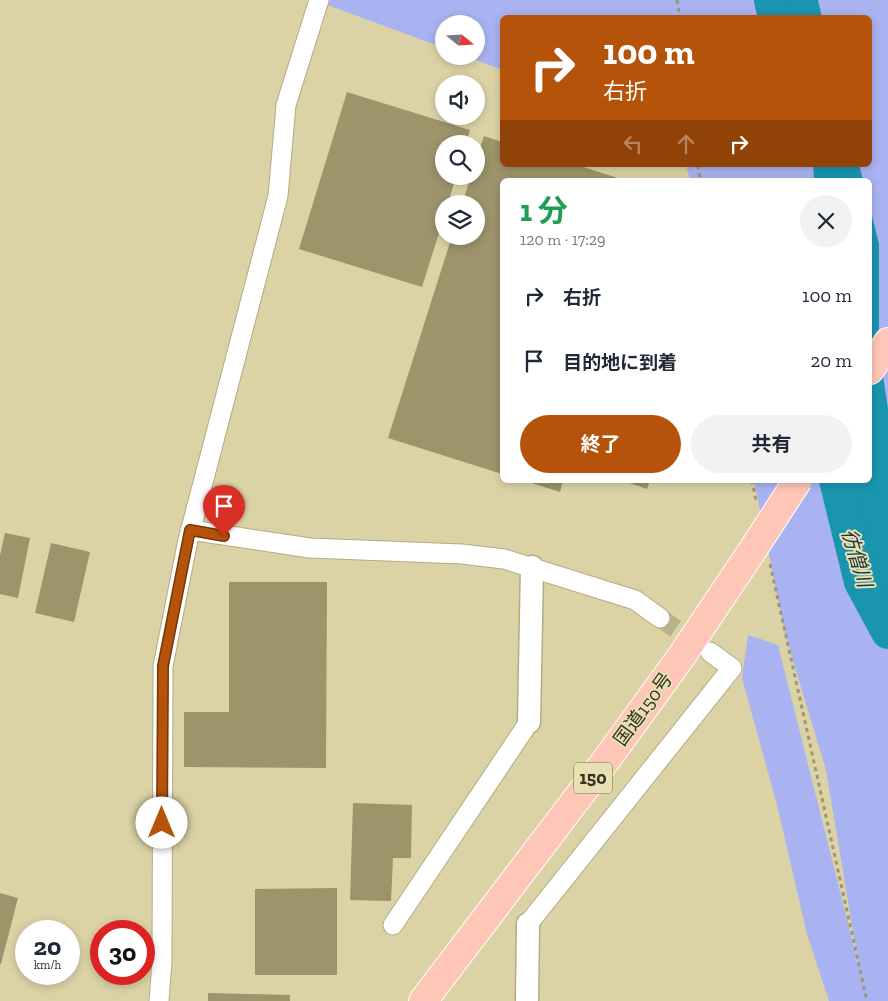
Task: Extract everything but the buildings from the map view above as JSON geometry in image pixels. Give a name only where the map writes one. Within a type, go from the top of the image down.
[{"type":"highway","points":[[872,367],[888,342]]},
{"type":"highway","name":"国道150号","points":[[423,1001],[615,748],[681,657],[796,483]]},
{"type":"street","points":[[159,1001],[162,961],[163,666],[190,530],[278,196],[286,105],[319,0]]},
{"type":"street","points":[[190,530],[310,548],[462,554],[504,559],[635,600],[660,618]]},
{"type":"street","points":[[392,925],[529,722],[532,567]]},
{"type":"street","points":[[528,1001],[528,924],[732,668],[710,652]]},
{"type":"path","points":[[678,0],[680,15]]},
{"type":"path","points":[[785,634],[867,1001]]},
{"type":"shaded area","points":[[314,0],[888,0],[888,1001],[829,1001],[807,934],[777,805],[742,678],[748,635],[778,645],[859,967],[826,770],[785,634],[755,483],[872,483],[872,178],[689,178],[687,167],[872,167],[872,15],[500,15],[500,69],[485,63],[485,15],[435,15],[435,45]]},
{"type":"shaded area","points":[[776,0],[818,0],[822,15],[780,15]]},
{"type":"shaded area","points":[[813,167],[860,167],[862,178],[814,178]]},
{"type":"shaded area","points":[[872,216],[879,244],[879,349],[888,409],[888,625],[841,483],[872,483]]},
{"type":"waterway","name":"彷僧川","points":[[771,0],[774,15]]},
{"type":"waterway","name":"彷僧川","points":[[837,483],[861,582],[888,632]]},
{"type":"waterway","points":[[869,596],[888,603]]},
{"type":"tunnel","points":[[660,618],[702,647]]},
{"type":"route","points":[[162,823],[163,666],[190,530],[224,536]]}]
